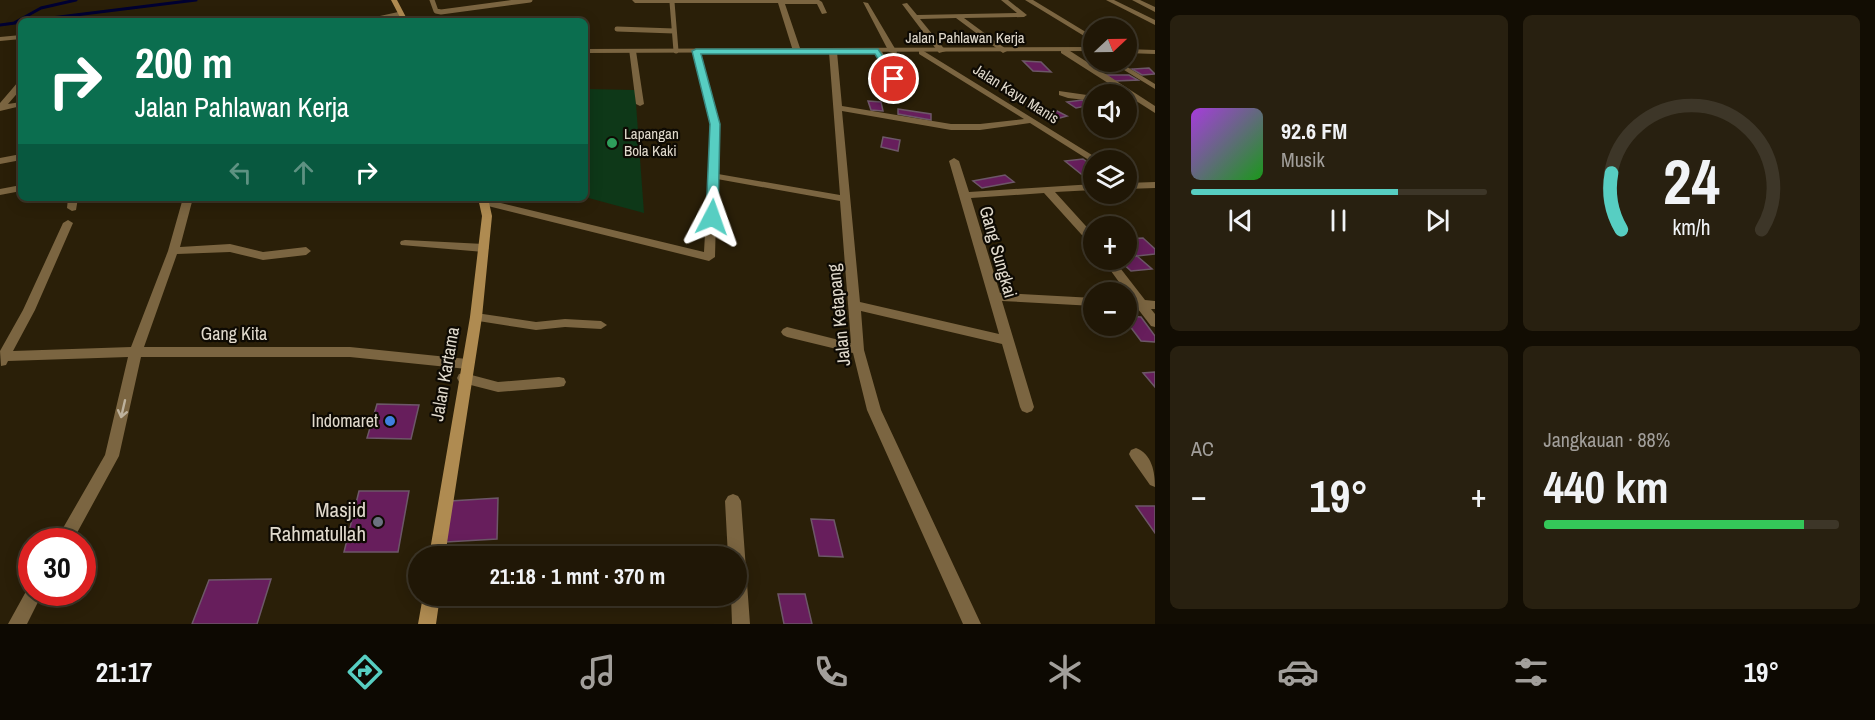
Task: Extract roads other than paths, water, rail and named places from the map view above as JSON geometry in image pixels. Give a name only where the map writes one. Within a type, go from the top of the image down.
[{"type":"main road","points":[[394,0],[403,18]]},
{"type":"main road","name":"Jalan Kartama","points":[[440,546],[476,317],[487,216],[484,201]]},
{"type":"main road","points":[[427,624],[430,606]]},
{"type":"street","points":[[917,17],[1024,15],[1004,0]]},
{"type":"street","points":[[1028,0],[1083,33]]},
{"type":"street","points":[[1109,0],[1155,23]]},
{"type":"street","points":[[1135,0],[1155,10]]},
{"type":"street","points":[[635,1],[819,2],[824,13]]},
{"type":"street","points":[[782,2],[797,51]]},
{"type":"street","points":[[865,3],[893,52]]},
{"type":"street","points":[[905,4],[942,51]]},
{"type":"street","points":[[958,17],[1003,51]]},
{"type":"street","points":[[0,39],[18,37]]},
{"type":"street","name":"Jalan Pahlawan Kerja","points":[[588,51],[922,52],[1083,50]]},
{"type":"street","points":[[632,51],[640,104]]},
{"type":"street","points":[[488,201],[709,257],[715,124],[696,51]]},
{"type":"street","points":[[1064,51],[1115,84]]},
{"type":"street","points":[[1137,51],[1155,51]]},
{"type":"street","name":"Jalan Ketapang","points":[[833,52],[858,350],[874,410],[972,624]]},
{"type":"street","points":[[878,52],[894,79]]},
{"type":"street","name":"Jalan Kayu Manis","points":[[922,52],[1083,153]]},
{"type":"street","points":[[1131,72],[1155,87]]},
{"type":"street","points":[[0,108],[18,87]]},
{"type":"street","points":[[1062,93],[1083,98]]},
{"type":"street","points":[[1137,99],[1155,110]]},
{"type":"street","points":[[0,108],[18,105]]},
{"type":"street","points":[[838,108],[951,126],[980,127],[1030,121]]},
{"type":"street","points":[[0,161],[18,158]]},
{"type":"street","points":[[954,161],[965,195]]},
{"type":"street","points":[[714,177],[846,199]]},
{"type":"street","points":[[1138,184],[1155,195]]},
{"type":"street","name":"Gang Sungkai","points":[[1027,407],[965,195],[1083,188]]},
{"type":"street","points":[[0,192],[18,189]]},
{"type":"street","points":[[1047,190],[1083,230]]},
{"type":"street","points":[[71,528],[112,456],[136,352],[173,251],[187,201]]},
{"type":"street","points":[[1,358],[29,310],[68,223]]},
{"type":"street","points":[[405,243],[484,248]]},
{"type":"street","points":[[173,251],[230,248],[263,256],[306,251]]},
{"type":"street","points":[[1116,270],[1155,323]]},
{"type":"street","points":[[995,297],[1083,301]]},
{"type":"street","points":[[1140,304],[1155,305]]},
{"type":"street","points":[[855,305],[1006,340]]},
{"type":"street","points":[[476,317],[536,326],[565,323],[601,325]]},
{"type":"street","points":[[787,332],[858,350]]},
{"type":"street","name":"Gang Kita","points":[[1,358],[136,352],[350,352],[466,371],[498,387],[559,382]]},
{"type":"street","points":[[1136,454],[1155,480]]},
{"type":"street","points":[[733,501],[741,624]]},
{"type":"street","points":[[17,624],[27,606]]},
{"type":"lane","points":[[432,0],[436,12],[441,12],[530,0]]},
{"type":"lane","points":[[672,2],[676,51]]},
{"type":"lane","points":[[383,18],[401,14]]},
{"type":"lane","points":[[617,29],[674,31]]},
{"type":"waterway","points":[[23,18],[41,8],[76,0]]},
{"type":"waterway","points":[[51,18],[196,0]]},
{"type":"waterway","points":[[14,23],[18,21]]},
{"type":"waterway","points":[[0,25],[15,23]]},
{"type":"place","name":"Lapangan Bola Kaki","points":[[612,143]]},
{"type":"place","name":"Indomaret","points":[[390,421]]},
{"type":"place","name":"Masjid Rahmatullah","points":[[378,522]]}]
